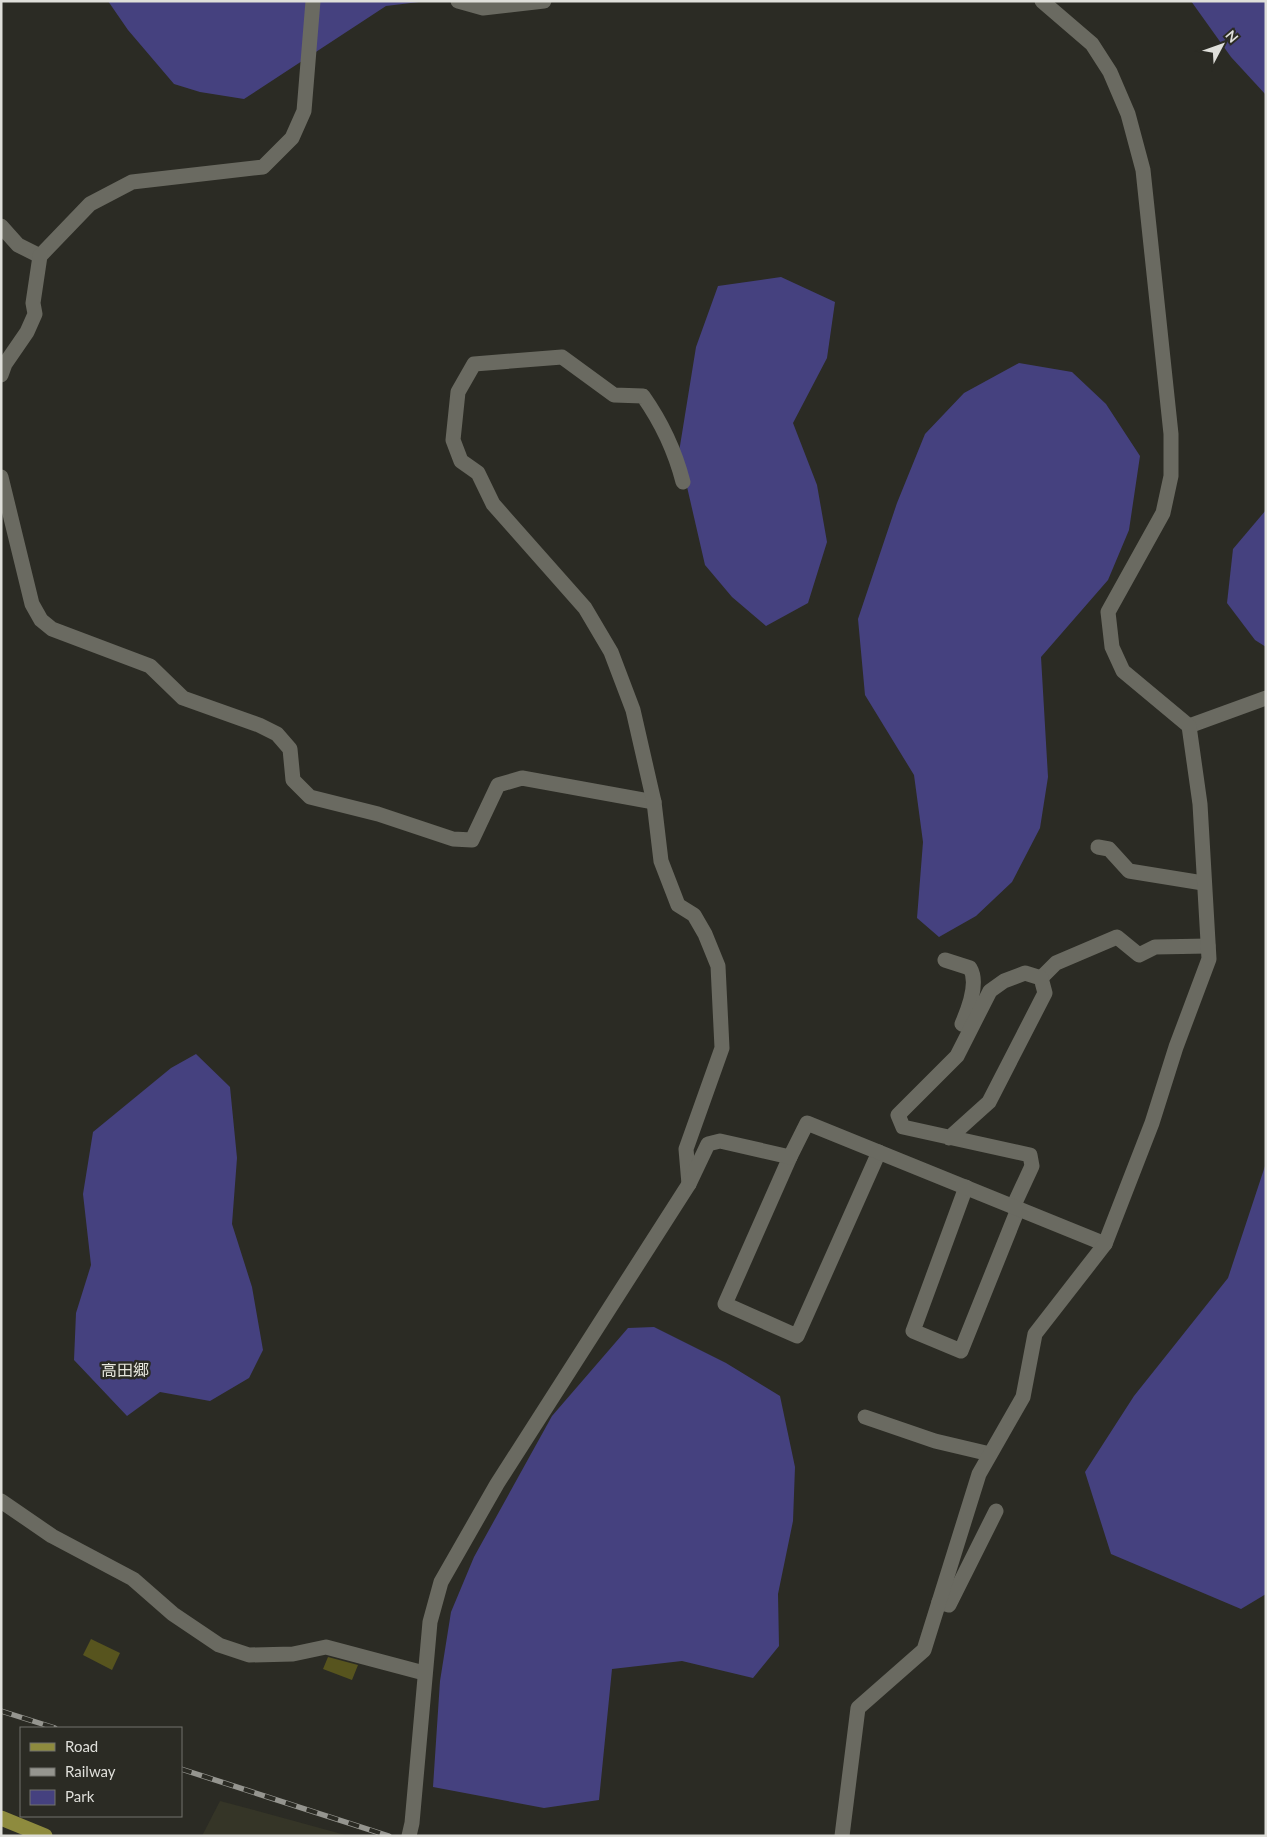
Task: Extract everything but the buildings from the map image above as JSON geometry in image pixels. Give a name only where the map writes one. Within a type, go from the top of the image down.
[{"type":"main road","points":[[1,1818],[46,1836]]},
{"type":"street","points":[[1,375],[5,364],[27,332],[35,314],[33,303],[40,256],[90,204],[132,182],[263,167],[292,138],[304,111],[313,1]]},
{"type":"street","points":[[458,1],[483,8],[544,1]]},
{"type":"street","points":[[842,1836],[858,1708],[924,1650],[978,1474],[1023,1397],[1035,1334],[1105,1244],[1152,1123],[1176,1048],[1209,959],[1203,883],[1200,804],[1189,726],[1123,671],[1112,647],[1108,612],[1163,513],[1171,476],[1171,434],[1143,170],[1128,114],[1110,72],[1092,44],[1042,1]]},
{"type":"street","points":[[1,226],[18,245],[40,256]]},
{"type":"street","points":[[683,482],[677,459],[662,426],[643,396],[614,395],[562,357],[474,364],[458,392],[453,440],[461,461],[478,474],[493,504],[585,608],[611,652],[633,710],[654,802],[661,861],[678,905],[694,915],[705,934],[718,966],[722,1048],[686,1149],[689,1184]]},
{"type":"street","points":[[1,477],[32,604],[42,620],[52,630],[150,666],[183,698],[259,725],[277,734],[290,749],[293,780],[310,797],[378,814],[453,839],[472,840],[498,785],[522,778],[654,802]]},
{"type":"street","points":[[1189,726],[1266,698]]},
{"type":"street","points":[[1098,847],[1109,849],[1129,871],[1203,883]]},
{"type":"street","points":[[1041,978],[1056,963],[1117,938],[1139,955],[1155,947],[1208,946]]},
{"type":"street","points":[[945,960],[970,968],[974,974],[969,1008],[951,1047],[951,1062]]},
{"type":"street","points":[[966,1187],[913,1330],[961,1351],[1032,1166],[1030,1155],[903,1128],[898,1115],[957,1056],[990,991],[1004,981],[1025,973],[1041,978]]},
{"type":"street","points":[[949,1138],[989,1102],[1000,1084],[1045,993],[1041,978]]},
{"type":"street","points":[[879,1152],[796,1336],[724,1304],[807,1123],[966,1187],[1105,1244]]},
{"type":"street","points":[[409,1836],[412,1823],[430,1622],[441,1582],[497,1484],[689,1184],[708,1144],[720,1141],[790,1157]]},
{"type":"street","points":[[864,1418],[935,1441],[990,1454]]},
{"type":"street","points":[[1,1501],[52,1536],[133,1579],[173,1614],[220,1645],[249,1655],[293,1654],[326,1647],[424,1674]]},
{"type":"street","points":[[939,1602],[949,1605],[996,1511]]},
{"type":"shaded area","points":[[220,1801],[265,1813],[349,1836],[202,1836]]},
{"type":"green space","points":[[108,1],[427,1],[386,6],[244,99],[200,92],[174,84],[128,30]]},
{"type":"green space","points":[[1191,1],[1266,1],[1266,95],[1231,57]]},
{"type":"green space","points":[[781,277],[835,302],[827,358],[793,423],[817,485],[827,542],[808,603],[766,626],[732,597],[705,565],[679,452],[696,347],[718,286]]},
{"type":"green space","points":[[1019,363],[1072,372],[1106,404],[1140,456],[1129,530],[1108,580],[1041,657],[1048,777],[1040,828],[1012,882],[976,916],[939,937],[917,918],[923,842],[914,775],[865,695],[858,619],[897,503],[925,434],[964,393]]},
{"type":"green space","points":[[1266,510],[1266,647],[1255,640],[1227,603],[1233,549]]},
{"type":"green space","points":[[196,1054],[230,1087],[237,1158],[232,1224],[252,1287],[263,1350],[249,1378],[210,1401],[160,1392],[127,1416],[74,1360],[76,1313],[91,1265],[83,1194],[93,1132],[171,1068]]},
{"type":"green space","points":[[1266,1163],[1266,1594],[1241,1609],[1111,1554],[1085,1472],[1134,1396],[1228,1278]]},
{"type":"green space","points":[[654,1327],[726,1363],[780,1396],[795,1467],[793,1521],[778,1594],[779,1646],[753,1678],[682,1661],[612,1669],[599,1800],[544,1808],[433,1787],[440,1681],[451,1612],[474,1557],[552,1416],[628,1328]]},
{"type":"railway","points":[[1,1711],[52,1727]]},
{"type":"railway","points":[[182,1769],[389,1836]]},
{"type":"district","name":"高田郷","points":[[125,1369]]}]
